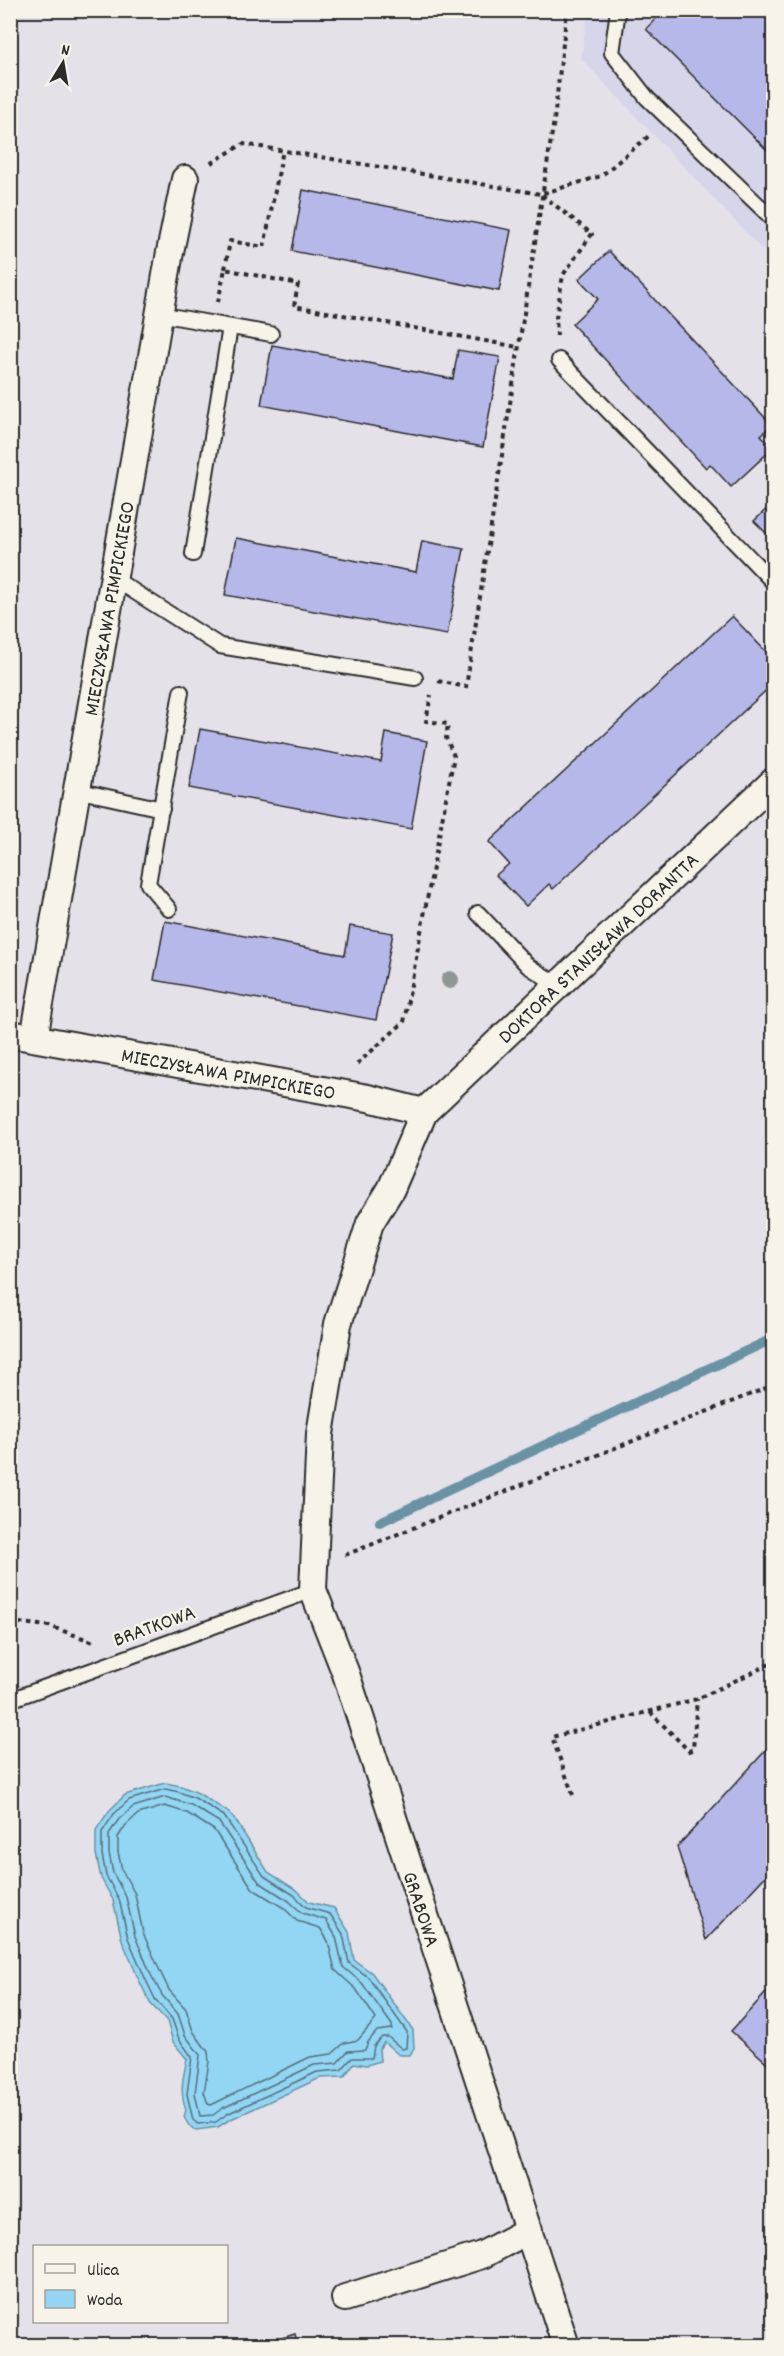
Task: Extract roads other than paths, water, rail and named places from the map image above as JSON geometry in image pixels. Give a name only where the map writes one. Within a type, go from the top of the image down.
[{"type":"street","name":"MIECZYSŁAWA PIMPICKIEGO","points":[[185,179],[159,314],[76,790],[22,1036],[368,1098],[424,1112]]},
{"type":"street","name":"DOKTORA STANISŁAWA DORANTTA","points":[[424,1112],[774,781]]},
{"type":"street","points":[[313,1590],[320,1434],[338,1324],[370,1223],[391,1189],[424,1112]]},
{"type":"street","name":"GRABOWA","points":[[313,1590],[346,1674],[566,2346]]},
{"type":"street","points":[[345,2298],[482,2255],[529,2230]]},
{"type":"lane","points":[[618,10],[612,53],[647,98],[774,220]]},
{"type":"lane","points":[[159,314],[271,334]]},
{"type":"lane","points":[[193,554],[230,327]]},
{"type":"lane","points":[[558,360],[774,584]]},
{"type":"lane","points":[[113,578],[220,646],[415,678]]},
{"type":"lane","points":[[169,909],[148,884],[182,692]]},
{"type":"lane","points":[[76,790],[162,809]]},
{"type":"lane","points":[[478,913],[528,966],[558,985]]},
{"type":"lane","name":"BRATKOWA","points":[[10,1700],[313,1590]]},
{"type":"water","points":[[165,1783],[198,1793],[228,1812],[268,1872],[298,1891],[309,1902],[334,1908],[349,1932],[354,1960],[372,1973],[413,2030],[414,2048],[410,2055],[399,2055],[384,2042],[379,2049],[380,2061],[367,2065],[354,2063],[344,2077],[320,2078],[218,2127],[196,2130],[188,2124],[184,2117],[186,2110],[182,2091],[187,2059],[173,2042],[167,2021],[150,2003],[139,1980],[122,1940],[113,1900],[101,1878],[96,1854],[96,1830],[109,1811],[125,1795]]},
{"type":"waterway","points":[[380,1522],[774,1338]]}]
